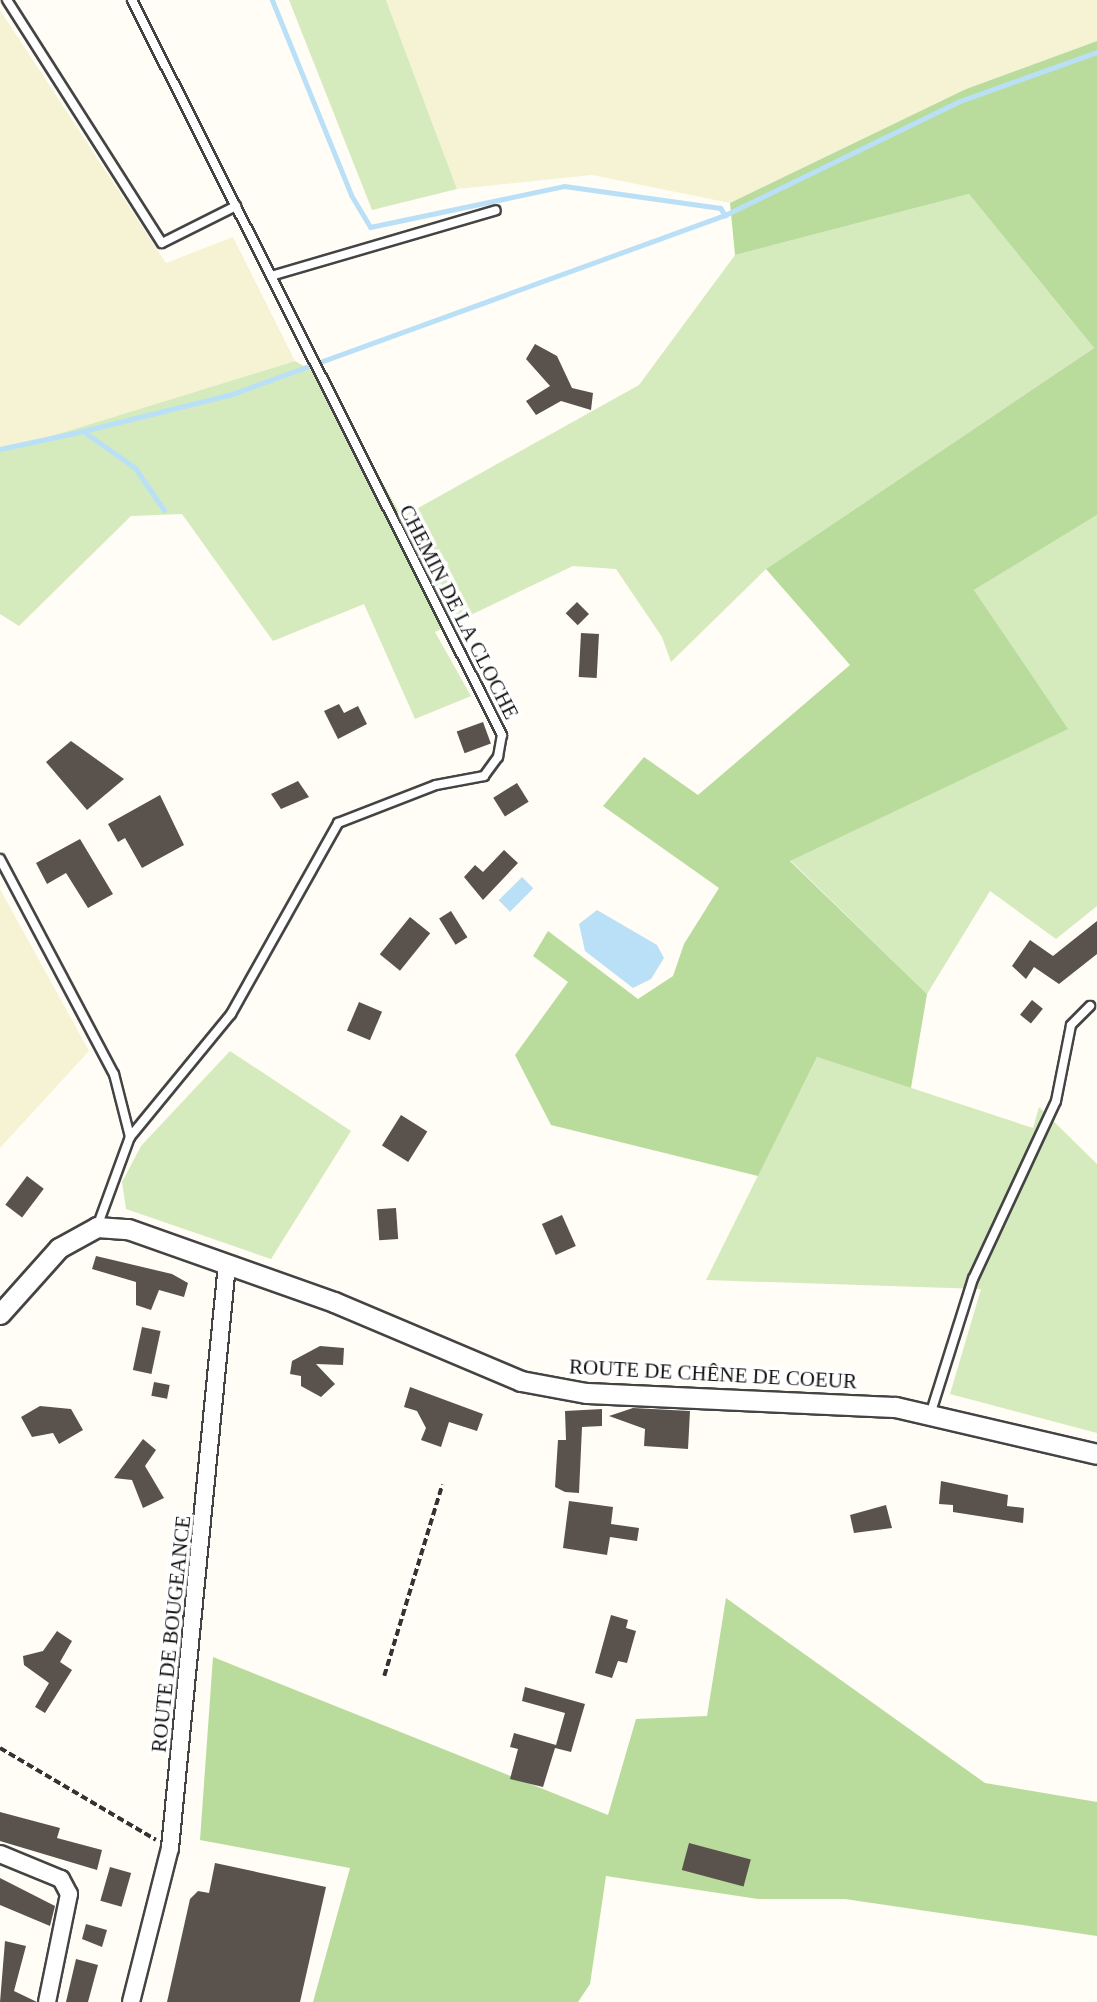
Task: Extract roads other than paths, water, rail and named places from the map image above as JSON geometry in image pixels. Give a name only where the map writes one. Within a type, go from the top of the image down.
[{"type":"street","name":"ROUTE DE CHÊNE DE COEUR","points":[[97,1227],[128,1229],[334,1302],[521,1381],[586,1393],[895,1407],[1097,1454]]},
{"type":"street","points":[[3,1307],[59,1248],[97,1227]]},
{"type":"street","name":"ROUTE DE BOUGEANCE","points":[[131,2002],[170,1848],[227,1265]]},
{"type":"street","points":[[0,1854],[61,1880],[69,1894],[47,2002]]},
{"type":"lane","points":[[7,0],[162,243],[236,206]]},
{"type":"lane","name":"CHEMIN DE LA CLOCHE","points":[[97,1227],[131,1137],[231,1014],[338,823],[436,785],[484,776],[498,757],[502,734],[132,0]]},
{"type":"lane","points":[[271,276],[496,209]]},
{"type":"lane","points":[[0,859],[114,1074],[131,1137]]},
{"type":"lane","points":[[930,1415],[973,1279],[1056,1101],[1071,1025],[1090,1006]]},
{"type":"water","points":[[522,877],[533,888],[510,912],[499,900]]},
{"type":"water","points":[[597,910],[657,945],[664,958],[651,979],[633,988],[585,951],[579,924]]},
{"type":"waterway","points":[[272,0],[351,195],[370,227],[564,186],[720,208],[725,215]]},
{"type":"waterway","points":[[83,431],[232,394],[725,215],[960,101],[1097,52]]},
{"type":"waterway","points":[[0,449],[83,431],[135,468],[164,510]]}]
